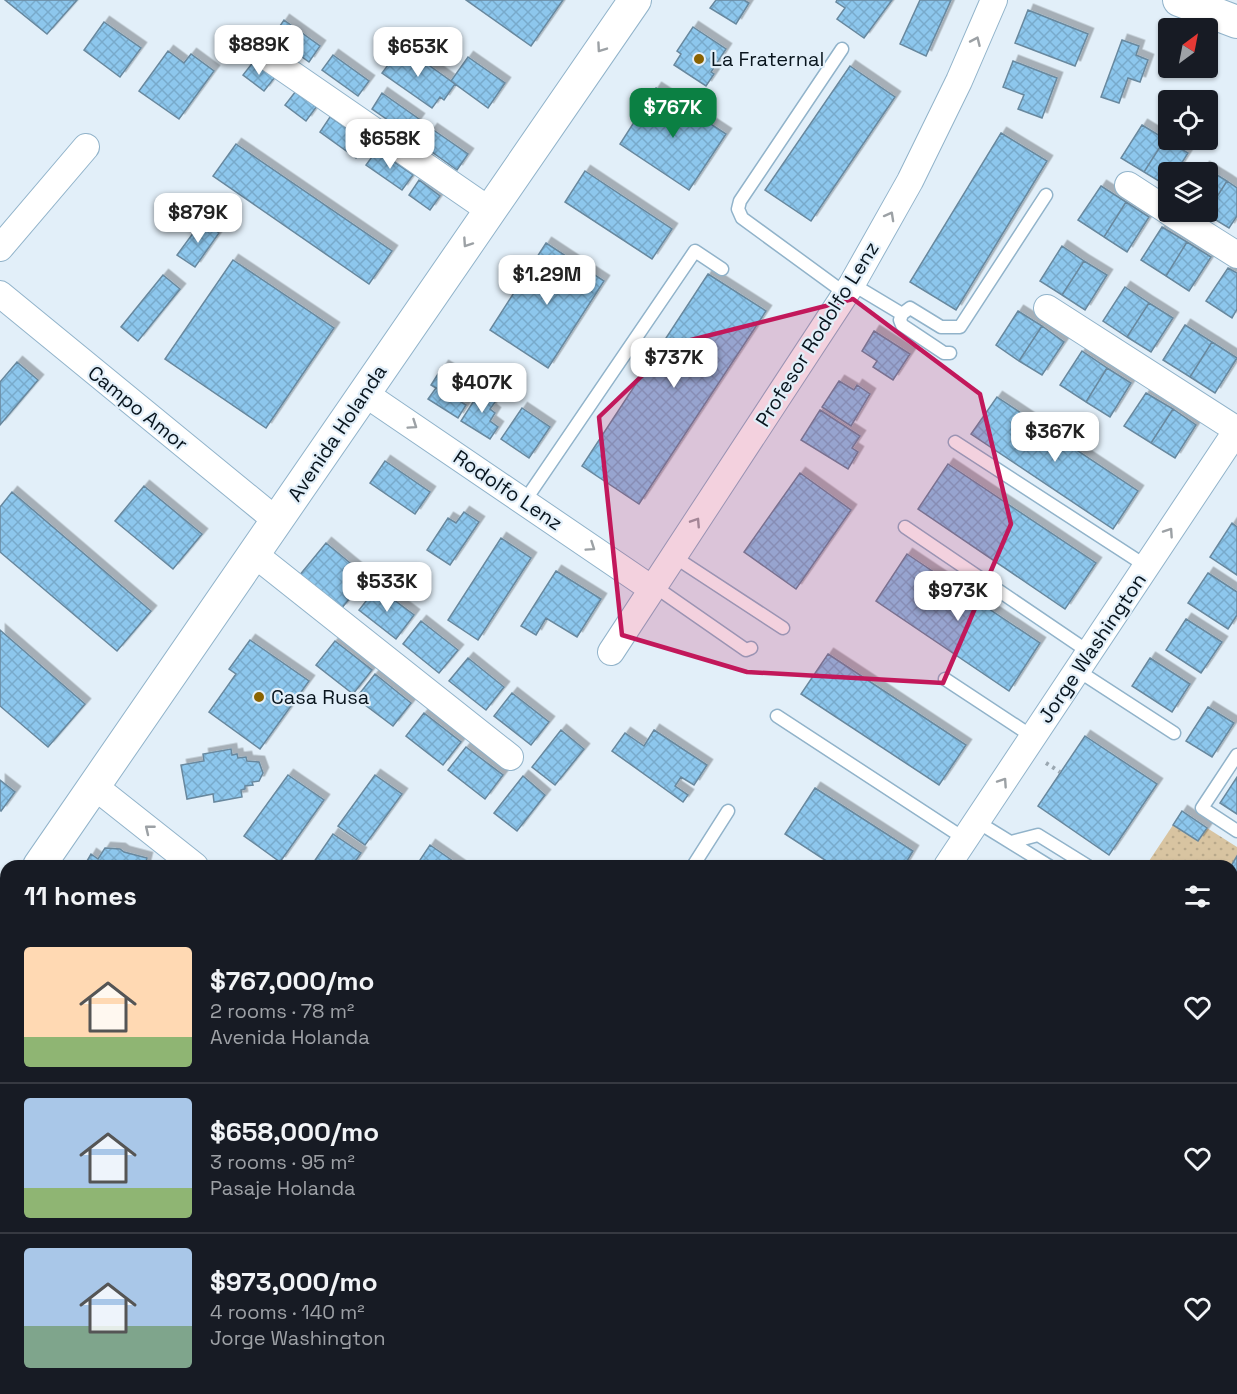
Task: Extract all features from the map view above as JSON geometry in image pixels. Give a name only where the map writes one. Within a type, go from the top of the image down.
[{"type":"street","name":"Avenida Holanda","points":[[43,860],[635,0]]},
{"type":"street","name":"Profesor Rodolfo Lenz","points":[[611,652],[849,289],[910,181],[959,81],[994,0]]},
{"type":"street","points":[[1179,0],[1237,22]]},
{"type":"street","points":[[270,59],[489,210]]},
{"type":"street","points":[[0,248],[86,147]]},
{"type":"street","points":[[1128,184],[1158,204]]},
{"type":"street","points":[[1186,222],[1237,255]]},
{"type":"street","name":"Campo Amor","points":[[0,294],[276,521]]},
{"type":"street","points":[[1047,308],[1237,430]]},
{"type":"street","name":"Rodolfo Lenz","points":[[364,393],[653,587]]},
{"type":"street","name":"Jorge Washington","points":[[962,850],[1032,737],[1237,430]]},
{"type":"street","points":[[254,554],[510,757]]},
{"type":"street","points":[[94,786],[187,860]]},
{"type":"lane","points":[[842,49],[740,201],[738,209],[742,218],[849,289],[902,314]]},
{"type":"lane","points":[[950,353],[944,353],[902,325],[900,320],[902,314],[910,308],[941,327],[960,327],[1046,195]]},
{"type":"lane","points":[[525,502],[695,251],[722,269]]},
{"type":"lane","points":[[955,442],[1146,566]]},
{"type":"lane","points":[[905,527],[1174,734]]},
{"type":"lane","points":[[673,556],[783,628]]},
{"type":"lane","points":[[653,587],[746,650],[751,648]]},
{"type":"lane","points":[[945,679],[1032,737]]},
{"type":"lane","points":[[777,716],[962,850],[1038,835],[1078,860]]},
{"type":"lane","points":[[1237,755],[1202,808],[1237,831]]},
{"type":"lane","points":[[697,860],[728,811]]},
{"type":"lane","points":[[1011,842],[1040,860]]},
{"type":"path","points":[[1046,763],[1060,772]]},
{"type":"highlighted area","points":[[853,299],[980,394],[1011,524],[943,683],[747,672],[622,635],[599,417],[675,344]]},
{"type":"shaded area","points":[[1173,825],[1198,840],[1207,828],[1237,847],[1237,856],[1234,860],[1150,860]]},
{"type":"building","points":[[5,0],[77,0],[47,34]]},
{"type":"building","points":[[466,0],[563,0],[531,46]]},
{"type":"building","points":[[716,0],[744,0],[749,3],[736,24],[710,8]]},
{"type":"building","points":[[837,0],[892,0],[864,38],[837,19],[845,8],[836,2]]},
{"type":"building","points":[[920,0],[951,0],[926,56],[900,44]]},
{"type":"building","points":[[1028,10],[1088,34],[1075,66],[1015,43]]},
{"type":"building","points":[[284,20],[320,46],[309,62],[273,36]]},
{"type":"building","points":[[104,22],[141,48],[120,77],[84,50]]},
{"type":"building","name":"La Fraternal","points":[[693,27],[726,49],[711,72],[714,74],[706,86],[674,65],[681,54],[677,51]]},
{"type":"building","points":[[1122,40],[1139,46],[1136,55],[1148,60],[1140,82],[1128,78],[1119,103],[1101,97]]},
{"type":"building","points":[[402,46],[455,84],[444,100],[440,97],[432,108],[382,73]]},
{"type":"building","points":[[168,51],[184,63],[191,54],[214,71],[179,119],[139,91]]},
{"type":"building","points":[[333,55],[369,81],[358,96],[322,70]]},
{"type":"building","points":[[468,57],[505,83],[488,108],[451,81]]},
{"type":"building","points":[[254,61],[275,77],[264,91],[243,75]]},
{"type":"building","points":[[1013,61],[1057,78],[1042,118],[1018,109],[1024,95],[1003,87]]},
{"type":"building","points":[[850,66],[895,97],[811,221],[765,190]]},
{"type":"building","points":[[656,88],[726,134],[689,190],[620,144]]},
{"type":"building","points":[[296,91],[317,106],[306,121],[285,105]]},
{"type":"building","points":[[382,93],[419,119],[408,134],[372,109]]},
{"type":"building","points":[[330,117],[367,142],[356,158],[320,132]]},
{"type":"building","points":[[1142,125],[1158,135],[1158,150],[1144,172],[1121,158]]},
{"type":"building","points":[[432,129],[468,154],[457,170],[421,144]]},
{"type":"building","points":[[1001,133],[1047,161],[956,310],[910,282]]},
{"type":"building","points":[[236,144],[392,251],[369,284],[213,176]]},
{"type":"building","points":[[377,150],[413,175],[402,190],[366,165]]},
{"type":"building","points":[[1158,150],[1183,150],[1188,153],[1182,162],[1158,162],[1158,181],[1144,172]]},
{"type":"building","points":[[585,171],[672,229],[652,259],[565,202]]},
{"type":"building","points":[[1218,176],[1227,181],[1218,195]]},
{"type":"building","points":[[419,180],[440,196],[430,210],[409,195]]},
{"type":"building","points":[[1227,181],[1237,188],[1237,216],[1229,228],[1218,221],[1218,195]]},
{"type":"building","points":[[1101,186],[1126,202],[1104,237],[1078,220]]},
{"type":"building","points":[[1126,202],[1149,217],[1127,252],[1104,237]]},
{"type":"building","points":[[202,221],[219,233],[195,267],[177,255]]},
{"type":"building","points":[[1162,227],[1187,242],[1166,276],[1141,260]]},
{"type":"building","points":[[1187,242],[1211,257],[1189,291],[1166,276]]},
{"type":"building","points":[[546,243],[604,281],[548,368],[490,330]]},
{"type":"building","points":[[1062,246],[1084,261],[1062,295],[1040,281]]},
{"type":"building","points":[[233,260],[334,328],[266,428],[165,359]]},
{"type":"building","points":[[1084,261],[1107,275],[1085,310],[1062,295]]},
{"type":"building","points":[[1228,268],[1237,273],[1237,309],[1232,318],[1206,301]]},
{"type":"building","points":[[708,274],[766,311],[639,504],[582,466]]},
{"type":"building","points":[[163,275],[180,289],[138,341],[121,327]]},
{"type":"building","points":[[1125,287],[1149,303],[1127,337],[1103,321]]},
{"type":"building","points":[[1149,303],[1173,318],[1151,352],[1127,337]]},
{"type":"building","points":[[1018,311],[1042,326],[1019,361],[996,345]]},
{"type":"building","points":[[1185,325],[1212,342],[1190,377],[1163,360]]},
{"type":"building","points":[[1042,326],[1064,342],[1042,375],[1019,361]]},
{"type":"building","points":[[874,331],[910,354],[893,380],[873,367],[877,361],[862,351]]},
{"type":"building","points":[[1212,342],[1237,358],[1215,393],[1190,377]]},
{"type":"building","points":[[1082,351],[1107,368],[1086,402],[1060,385]]},
{"type":"building","points":[[17,362],[38,380],[0,425],[0,382]]},
{"type":"building","points":[[443,366],[469,382],[458,400],[466,405],[458,418],[428,399],[436,388],[431,385]]},
{"type":"building","points":[[1107,368],[1131,383],[1110,417],[1086,402]]},
{"type":"building","points":[[839,381],[854,390],[857,385],[870,394],[851,426],[822,407]]},
{"type":"building","points":[[482,388],[498,398],[490,409],[495,413],[490,421],[498,427],[490,439],[461,421]]},
{"type":"building","points":[[1146,393],[1173,409],[1151,443],[1124,426]]},
{"type":"building","points":[[997,397],[1138,491],[1113,529],[971,434]]},
{"type":"building","points":[[522,408],[550,427],[529,458],[501,439]]},
{"type":"building","points":[[1173,409],[1196,425],[1175,458],[1151,443]]},
{"type":"building","points":[[820,410],[860,436],[852,448],[858,452],[848,469],[801,440]]},
{"type":"building","points":[[385,461],[430,492],[415,514],[370,483]]},
{"type":"building","points":[[948,464],[1096,563],[1065,609],[918,509]]},
{"type":"building","points":[[800,473],[851,510],[796,589],[744,552]]},
{"type":"building","points":[[144,486],[202,534],[173,569],[115,521]]},
{"type":"building","points":[[12,492],[151,611],[117,651],[0,552],[0,507]]},
{"type":"building","points":[[464,512],[479,522],[450,565],[427,550],[448,518],[456,523]]},
{"type":"building","points":[[1232,523],[1237,527],[1237,575],[1210,557]]},
{"type":"building","points":[[501,538],[531,558],[478,640],[448,620]]},
{"type":"building","points":[[326,543],[367,577],[341,609],[299,576]]},
{"type":"building","points":[[907,554],[1040,643],[1009,691],[876,601]]},
{"type":"building","points":[[556,571],[601,599],[577,637],[546,618],[536,635],[521,626]]},
{"type":"building","points":[[1208,573],[1237,592],[1237,615],[1228,629],[1188,603]]},
{"type":"building","points":[[377,587],[414,615],[396,639],[359,610]]},
{"type":"building","points":[[1186,619],[1222,642],[1201,673],[1166,650]]},
{"type":"building","points":[[421,621],[458,650],[439,673],[403,644]]},
{"type":"building","points":[[0,630],[85,704],[48,747],[0,706]]},
{"type":"building","name":"Casa Rusa","points":[[250,640],[309,681],[260,749],[209,712],[236,674],[229,669]]},
{"type":"building","points":[[335,641],[372,670],[353,694],[316,665]]},
{"type":"building","points":[[828,654],[966,745],[939,785],[801,694]]},
{"type":"building","points":[[468,658],[504,687],[486,710],[449,681]]},
{"type":"building","points":[[1150,658],[1190,684],[1172,712],[1132,686]]},
{"type":"building","points":[[375,674],[411,703],[393,726],[356,698]]},
{"type":"building","points":[[512,693],[549,722],[531,745],[494,716]]},
{"type":"building","points":[[1208,707],[1234,723],[1212,757],[1186,741]]},
{"type":"building","points":[[424,713],[461,742],[443,765],[406,736]]},
{"type":"building","points":[[561,730],[584,749],[555,785],[532,767]]},
{"type":"building","points":[[654,730],[707,765],[694,785],[681,777],[675,786],[688,795],[683,802],[612,751],[625,733],[644,746]]},
{"type":"building","points":[[1085,736],[1157,784],[1109,855],[1038,806]]},
{"type":"building","points":[[466,747],[503,775],[485,799],[448,770]]},
{"type":"building","points":[[231,749],[232,755],[237,754],[238,758],[246,757],[247,761],[259,762],[263,773],[259,781],[245,786],[245,789],[241,790],[242,797],[214,802],[213,794],[187,799],[181,765],[204,761],[203,754]]},
{"type":"building","points":[[288,775],[324,800],[281,860],[277,860],[244,836]]},
{"type":"building","points":[[375,775],[402,794],[365,845],[338,826]]},
{"type":"building","points":[[523,776],[545,795],[517,831],[494,813]]},
{"type":"building","points":[[1237,777],[1237,814],[1220,803]]},
{"type":"building","points":[[0,780],[15,792],[1,811],[0,810]]},
{"type":"building","points":[[815,788],[913,851],[908,860],[825,860],[785,834]]},
{"type":"building","points":[[1182,811],[1207,828],[1198,841],[1173,825]]},
{"type":"building","points":[[333,834],[361,853],[356,860],[315,860]]},
{"type":"building","points":[[430,845],[451,860],[420,860]]},
{"type":"building","points":[[105,848],[120,849],[147,858],[146,860],[88,860],[91,854],[98,859]]},
{"type":"place","name":"La Fraternal","points":[[699,59]]},
{"type":"place","name":"Casa Rusa","points":[[259,697]]}]
